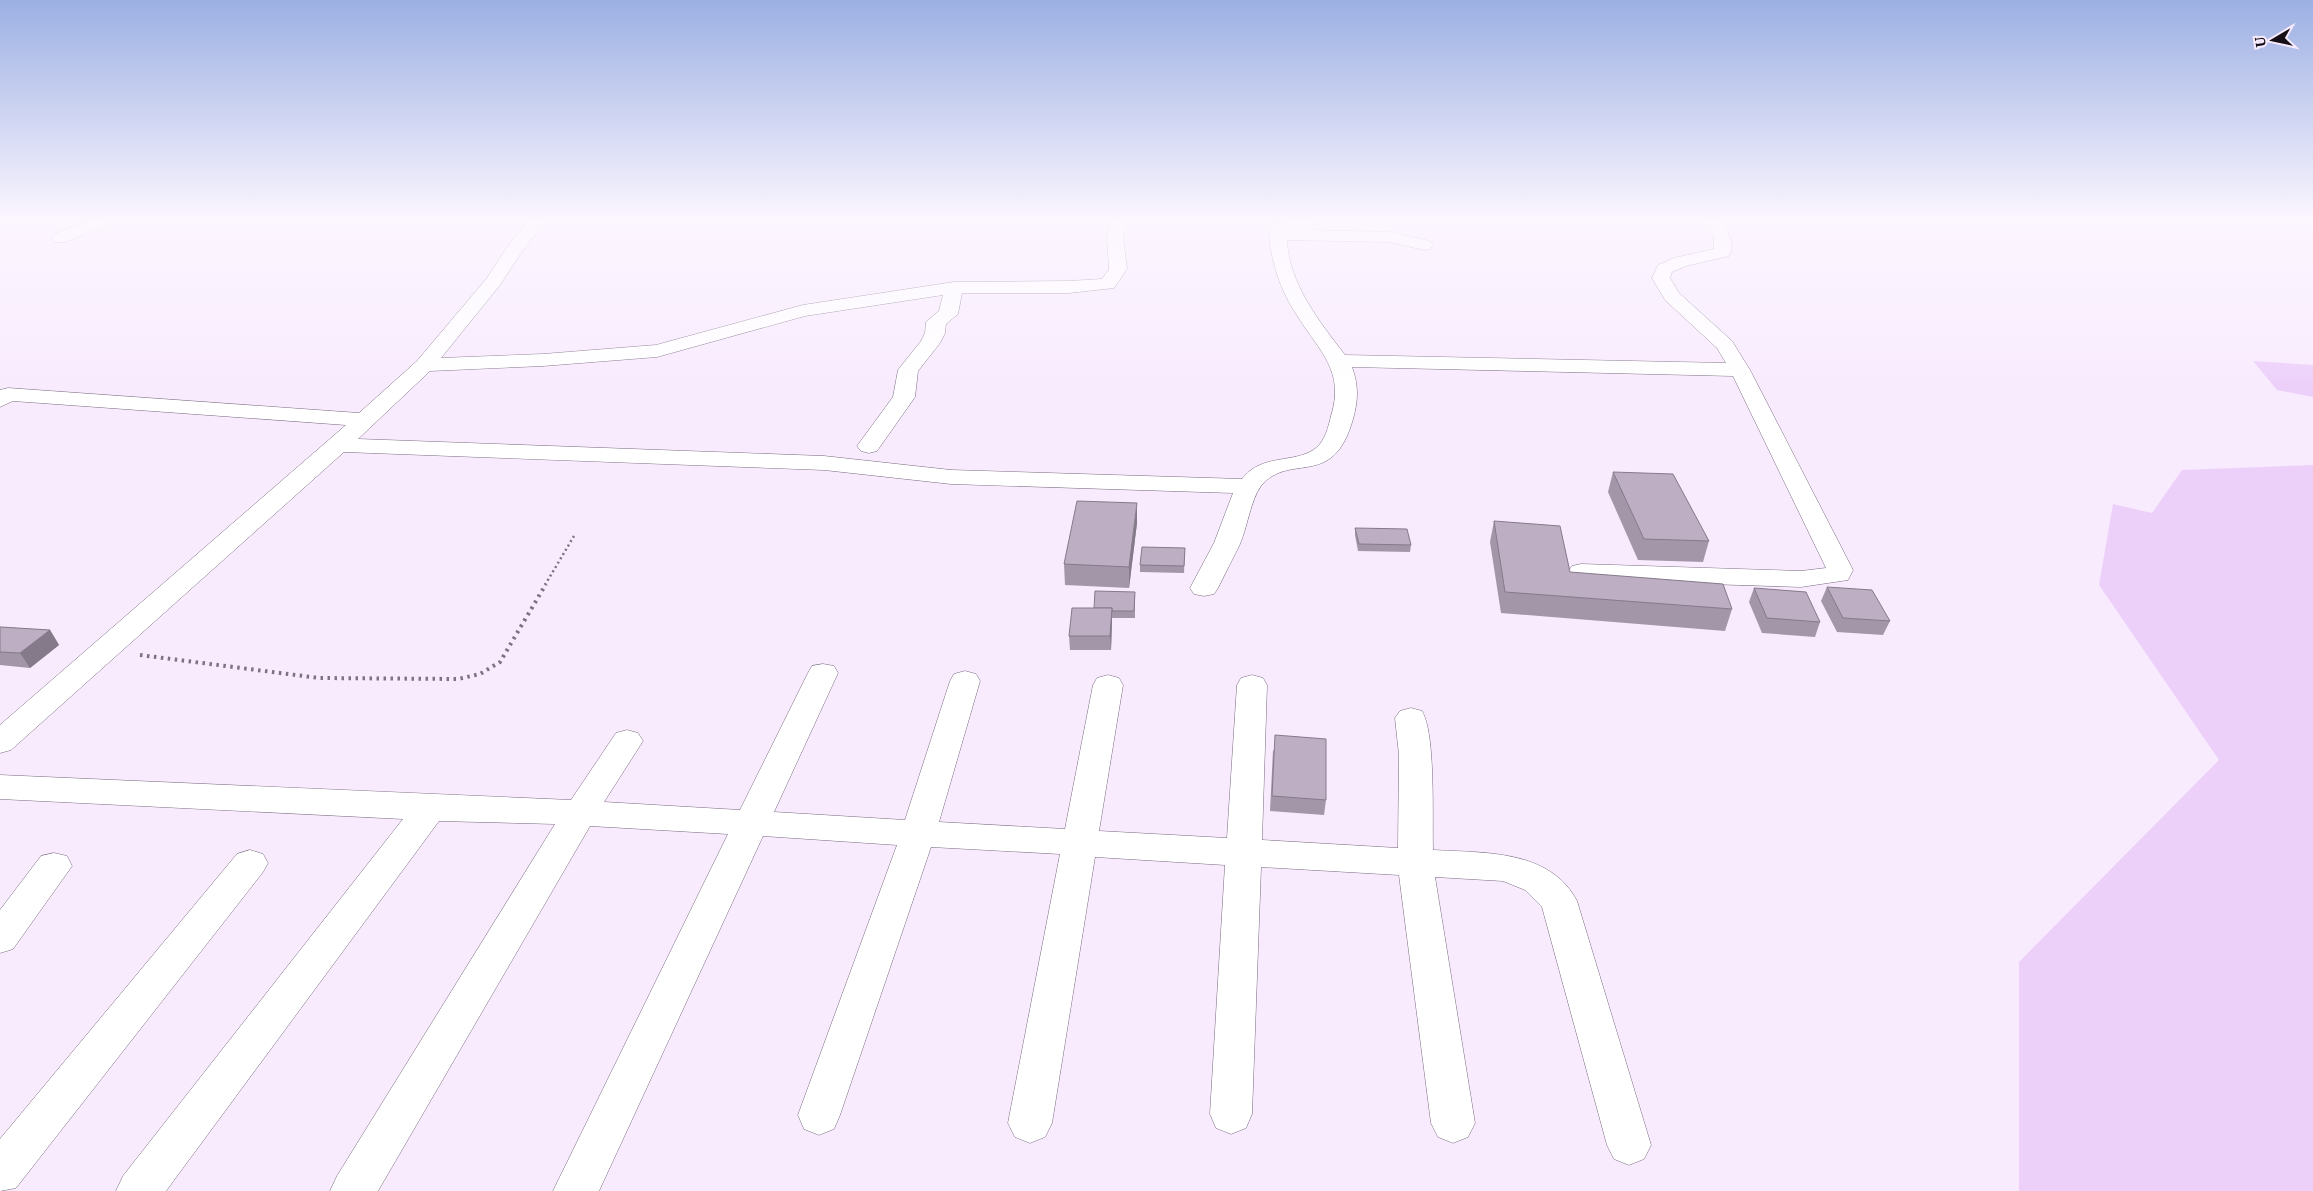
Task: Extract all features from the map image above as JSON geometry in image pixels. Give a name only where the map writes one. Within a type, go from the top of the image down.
[{"type":"street","points":[[0,742],[338,446],[363,420],[424,365],[498,275]]},
{"type":"street","points":[[424,365],[543,360],[657,350],[803,311],[954,288],[1031,286],[1069,288],[1108,284],[1114,275]]},
{"type":"street","points":[[1204,588],[1227,543],[1248,486],[1262,473],[1278,466],[1316,458],[1330,450],[1338,434],[1347,400],[1348,385],[1339,362],[1309,319],[1290,287],[1286,275]]},
{"type":"street","points":[[1581,572],[1801,579],[1839,574],[1840,570],[1740,370],[1725,345],[1672,296],[1661,278],[1662,275]]},
{"type":"street","points":[[869,446],[904,397],[908,370],[930,343],[936,328],[936,322],[948,314],[954,288]]},
{"type":"street","points":[[1339,362],[1740,370]]},
{"type":"street","points":[[3,396],[363,420]]},
{"type":"street","points":[[338,446],[824,463],[951,477],[1104,484],[1248,486]]},
{"type":"street","points":[[576,1191],[823,673]]},
{"type":"street","points":[[819,1115],[918,834],[965,682]]},
{"type":"street","points":[[1030,1123],[1108,685]]},
{"type":"street","points":[[1231,1114],[1252,685]]},
{"type":"street","points":[[1411,718],[1415,755],[1416,862],[1453,1123]]},
{"type":"street","points":[[353,1191],[580,813],[627,741]]},
{"type":"street","points":[[0,786],[753,822],[918,834],[1505,868],[1538,880],[1559,901],[1629,1145]]},
{"type":"street","points":[[139,1191],[430,808]]},
{"type":"street","points":[[0,1173],[250,863]]},
{"type":"street","points":[[0,938],[54,866]]},
{"type":"path","points":[[105,651],[319,678],[458,680],[480,674],[500,662],[574,536]]},
{"type":"shaded area","points":[[2253,361],[2313,365],[2313,397],[2277,390]]},
{"type":"shaded area","points":[[2313,465],[2313,1191],[2019,1191],[2019,962],[2219,760],[2099,585],[2113,504],[2152,513],[2182,470]]},
{"type":"building","points":[[1613,472],[1673,474],[1709,541],[1644,539]]},
{"type":"building","points":[[1077,501],[1137,503],[1129,567],[1064,564]]},
{"type":"building","points":[[1494,521],[1560,526],[1570,572],[1723,584],[1732,609],[1505,592]]},
{"type":"building","points":[[1355,528],[1407,529],[1411,545],[1359,544]]},
{"type":"building","points":[[1142,547],[1185,548],[1184,566],[1140,565]]},
{"type":"building","points":[[1827,587],[1872,590],[1890,621],[1843,618]]},
{"type":"building","points":[[1754,588],[1806,592],[1820,622],[1767,618]]},
{"type":"building","points":[[1095,591],[1135,592],[1134,611],[1112,611],[1112,608],[1094,608]]},
{"type":"building","points":[[1072,608],[1112,608],[1110,636],[1069,636]]},
{"type":"building","points":[[0,627],[50,630],[20,653],[0,652]]},
{"type":"building","points":[[1275,735],[1326,739],[1326,800],[1272,796]]}]
